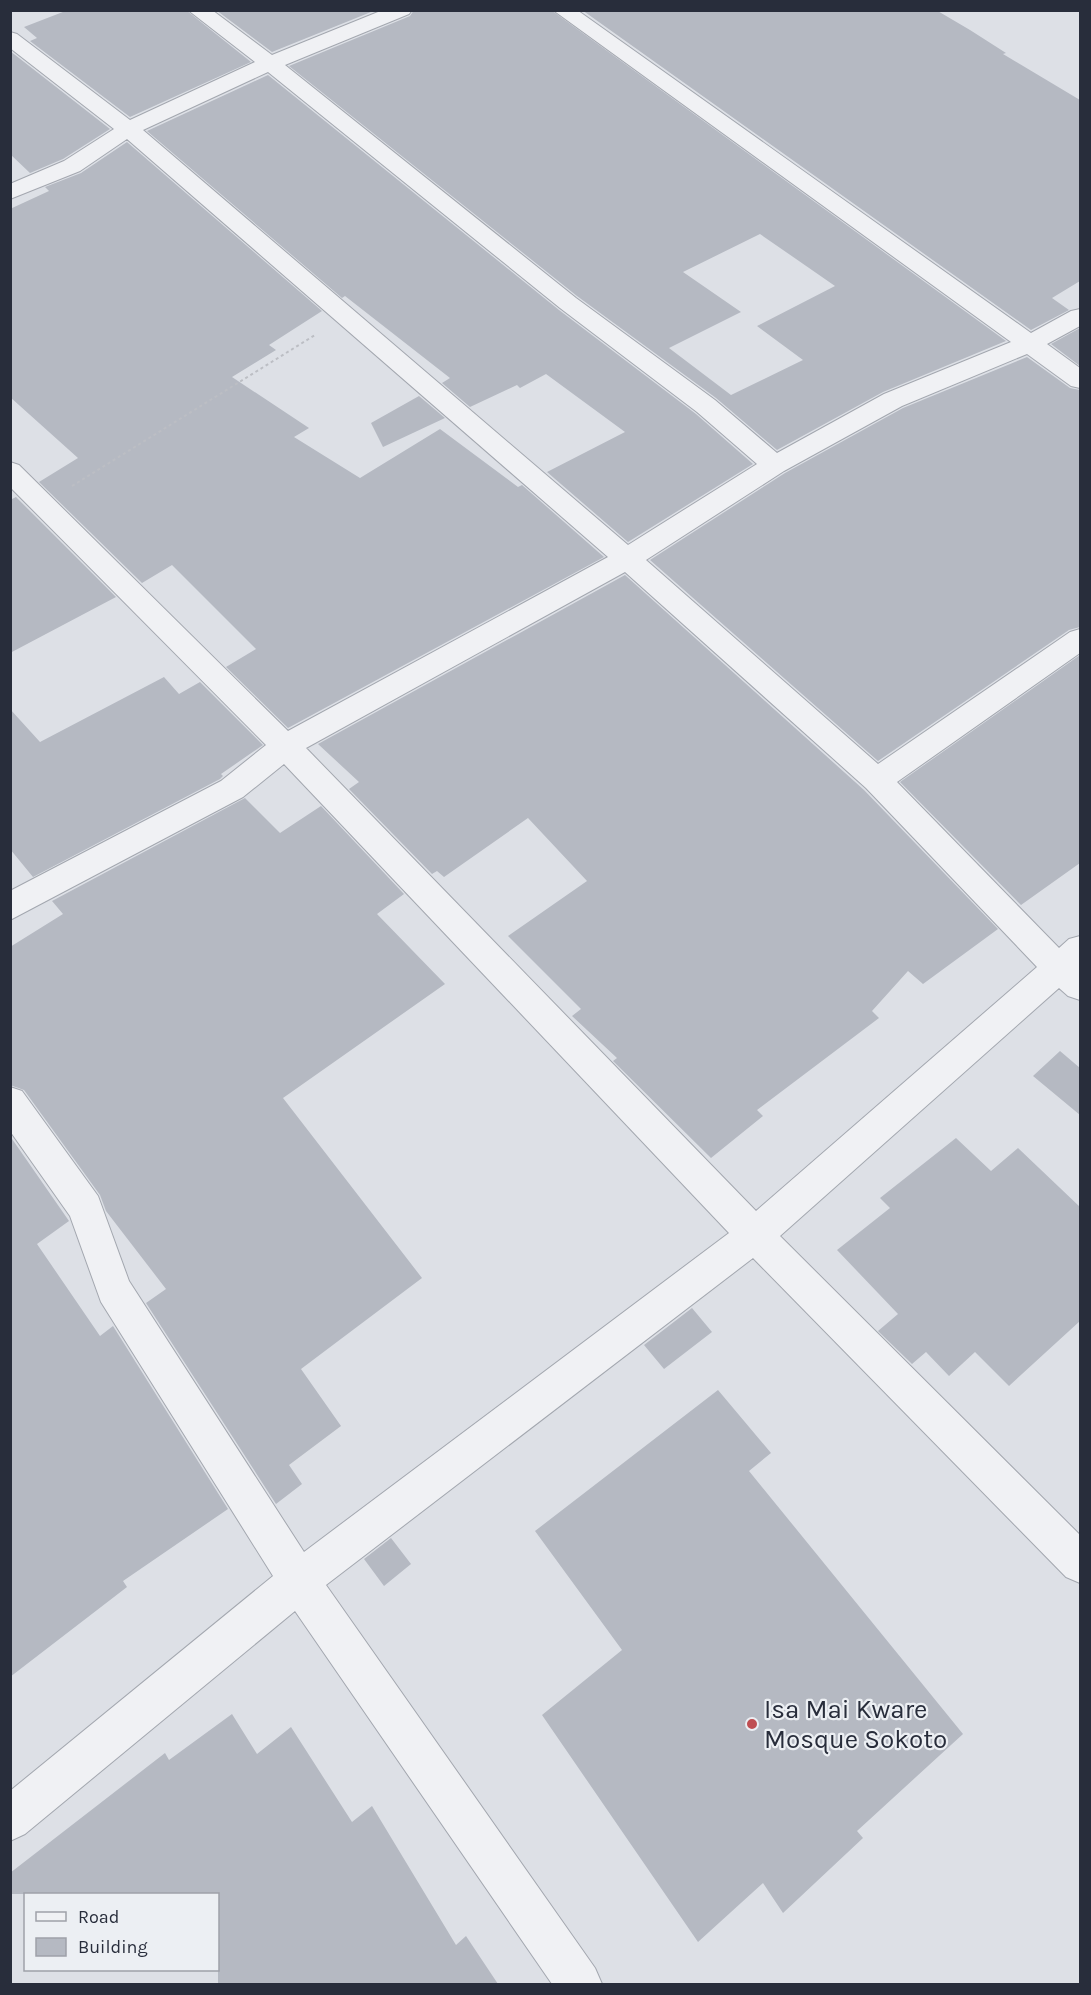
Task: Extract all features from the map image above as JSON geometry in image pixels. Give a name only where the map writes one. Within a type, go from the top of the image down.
[{"type":"street","points":[[198,10],[271,63],[463,215],[568,303],[707,407],[775,465]]},
{"type":"street","points":[[10,192],[72,166],[128,129],[271,63],[402,10]]},
{"type":"street","points":[[563,10],[1080,380]]},
{"type":"street","points":[[10,38],[128,129],[627,560],[877,780],[1073,967],[755,1235],[298,1581],[10,1819]]},
{"type":"street","points":[[10,907],[232,789],[285,746],[627,560],[775,465],[893,400],[1029,344],[1080,316]]},
{"type":"street","points":[[10,471],[285,746],[755,1235],[1080,1563]]},
{"type":"street","points":[[877,780],[1080,639]]},
{"type":"street","points":[[10,1102],[85,1208],[114,1290],[298,1581],[579,1984]]},
{"type":"path","points":[[44,504],[345,316]]},
{"type":"building","points":[[68,10],[186,10],[251,62],[130,117],[30,41],[37,38],[24,27]]},
{"type":"building","points":[[216,10],[376,10],[272,52]]},
{"type":"building","points":[[414,10],[551,10],[1006,341],[883,392],[777,450],[716,398],[577,296],[289,66],[410,16]],"holes":[[[760,234],[835,286],[757,326],[803,360],[731,395],[669,348],[741,312],[683,272]]]},
{"type":"building","points":[[582,10],[936,10],[970,30],[1006,53],[1003,54],[1080,100],[1080,281],[1052,298],[1069,310],[1031,330]]},
{"type":"building","points":[[10,51],[110,129],[63,159],[30,173],[10,154]]},
{"type":"building","points":[[268,75],[559,310],[696,414],[753,464],[628,542],[547,472],[625,432],[546,374],[520,388],[517,385],[470,407],[442,383],[450,378],[345,296],[342,298],[147,131]]},
{"type":"building","points":[[127,142],[322,311],[269,345],[276,350],[232,377],[309,428],[294,437],[360,478],[440,429],[518,487],[522,485],[604,557],[288,728],[226,667],[256,649],[172,565],[142,583],[39,482],[78,458],[10,397],[10,209],[49,191],[45,187],[81,173]]},
{"type":"building","points":[[1080,328],[1080,366],[1051,344]]},
{"type":"building","points":[[1027,357],[1070,388],[1080,390],[1080,627],[1069,630],[878,761],[650,560],[785,473],[903,408]]},
{"type":"building","points":[[419,396],[445,418],[383,447],[371,423]]},
{"type":"building","points":[[16,497],[116,597],[10,653],[10,500]]},
{"type":"building","points":[[625,575],[864,790],[998,929],[923,984],[908,971],[872,1011],[879,1018],[757,1110],[763,1116],[711,1158],[613,1061],[617,1058],[572,1016],[581,1009],[508,936],[587,881],[528,818],[444,877],[437,871],[432,874],[349,789],[359,782],[318,744]]},
{"type":"building","points":[[1080,655],[1080,863],[1021,905],[900,782]]},
{"type":"building","points":[[164,677],[179,694],[200,682],[263,745],[221,774],[223,776],[220,779],[33,877],[10,849],[10,709],[40,742]]},
{"type":"building","points":[[245,798],[280,833],[321,806],[404,894],[377,914],[445,984],[283,1098],[422,1278],[301,1369],[341,1426],[289,1465],[302,1484],[276,1504],[146,1303],[166,1289],[106,1211],[100,1195],[24,1090],[10,1085],[10,947],[63,914],[52,901]]},
{"type":"building","points":[[1060,1051],[1080,1068],[1080,1115],[1033,1076]]},
{"type":"building","points":[[10,1136],[69,1221],[37,1244],[100,1336],[113,1326],[228,1509],[123,1581],[127,1587],[10,1677]]},
{"type":"building","points":[[956,1138],[991,1171],[1018,1148],[1080,1207],[1080,1321],[1009,1386],[975,1352],[949,1376],[926,1352],[912,1364],[878,1331],[898,1314],[837,1250],[890,1208],[880,1198]]},
{"type":"building","points":[[692,1308],[712,1332],[664,1369],[644,1345]]},
{"type":"building","name":"Isa Mai Kware Mosque Sokoto","points":[[718,1390],[771,1453],[749,1471],[963,1734],[857,1831],[863,1838],[783,1913],[763,1883],[698,1942],[542,1715],[622,1650],[535,1531]]},
{"type":"building","points":[[391,1538],[411,1564],[384,1586],[364,1559]]},
{"type":"building","points":[[232,1714],[257,1754],[291,1727],[352,1822],[372,1806],[456,1945],[466,1936],[498,1984],[218,1984],[219,1893],[10,1894],[10,1873],[165,1753],[169,1760]]},
{"type":"place","name":"Isa Mai Kware Mosque Sokoto","points":[[752,1724]]}]
